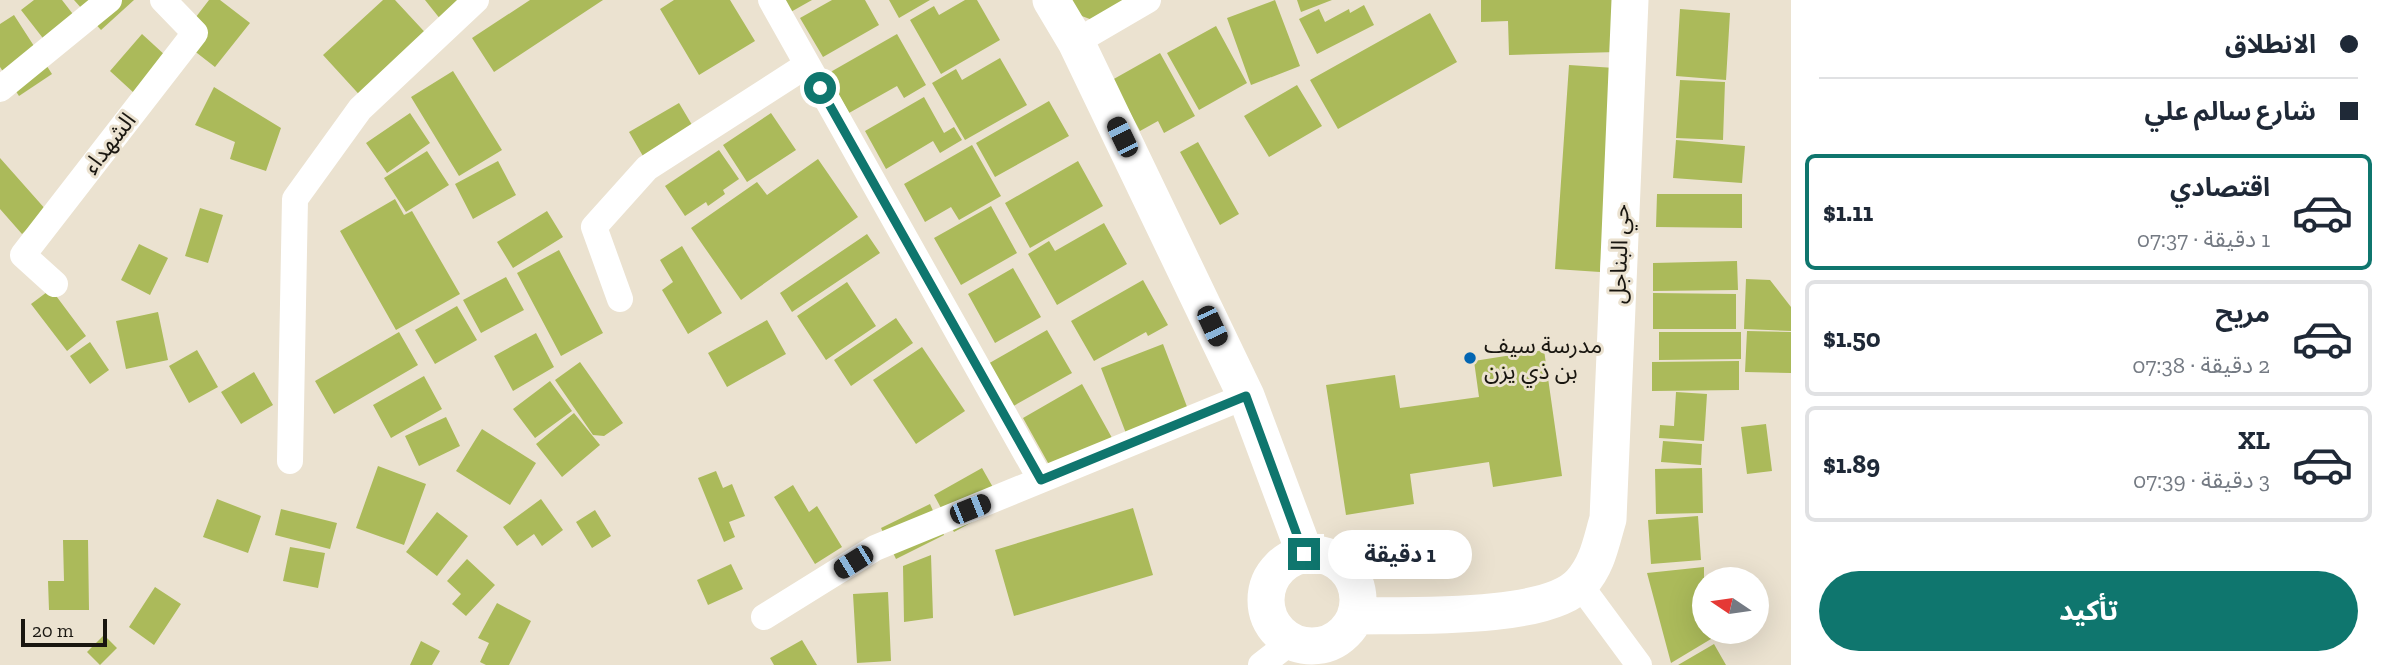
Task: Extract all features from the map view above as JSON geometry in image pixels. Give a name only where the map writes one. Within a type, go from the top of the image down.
[{"type":"street","points":[[0,89],[109,0]]},
{"type":"street","name":"الشهداء","points":[[55,284],[23,255],[195,33],[163,0]]},
{"type":"street","points":[[290,461],[295,199],[360,109],[476,0]]},
{"type":"street","points":[[771,0],[1041,480]]},
{"type":"street","points":[[1051,0],[1076,42],[1246,396],[1304,554]]},
{"type":"street","points":[[1076,42],[1148,0]]},
{"type":"street","name":"حي البناجل","points":[[1580,585],[1596,562],[1608,519],[1630,0]]},
{"type":"street","points":[[620,299],[594,227],[647,168],[807,65]]},
{"type":"street","points":[[764,617],[876,548],[1246,396]]},
{"type":"street","points":[[1304,554],[1324,555],[1341,563],[1353,578],[1359,597],[1356,616],[1345,632],[1329,643],[1310,646],[1292,642],[1277,629],[1268,612],[1267,593],[1273,575],[1287,561],[1304,554]]},
{"type":"street","points":[[1356,616],[1498,612],[1553,601],[1580,585],[1639,665]]},
{"type":"street","points":[[1261,665],[1292,642]]},
{"type":"building","points":[[34,0],[62,0],[86,31],[56,55],[21,10]]},
{"type":"building","points":[[74,0],[134,0],[101,30]]},
{"type":"building","points":[[209,0],[220,0],[250,23],[215,67],[179,39]]},
{"type":"building","points":[[383,0],[395,0],[433,41],[366,102],[323,55]]},
{"type":"building","points":[[425,0],[464,0],[441,20]]},
{"type":"building","points":[[530,0],[603,0],[494,72],[472,38]]},
{"type":"building","points":[[674,0],[730,0],[755,41],[699,75],[660,9]]},
{"type":"building","points":[[781,0],[812,0],[789,13]]},
{"type":"building","points":[[832,0],[865,0],[879,25],[823,57],[800,18]]},
{"type":"building","points":[[889,0],[930,0],[899,18]]},
{"type":"building","points":[[965,0],[977,0],[1000,40],[941,74],[910,20],[934,6],[939,15]]},
{"type":"building","points":[[1061,0],[1124,0],[1098,22],[1068,11]]},
{"type":"building","points":[[1275,0],[1300,66],[1251,85],[1227,18]]},
{"type":"building","points":[[1297,0],[1332,0],[1301,12]]},
{"type":"building","points":[[1481,0],[1615,0],[1617,52],[1509,55],[1508,21],[1481,22]]},
{"type":"building","points":[[1364,5],[1374,25],[1317,54],[1299,19],[1319,9],[1325,22],[1349,9],[1350,13]]},
{"type":"building","points":[[1680,9],[1730,13],[1726,80],[1676,76]]},
{"type":"building","points":[[1430,13],[1457,62],[1338,129],[1310,80]]},
{"type":"building","points":[[14,15],[52,74],[19,96],[0,67],[0,24]]},
{"type":"building","points":[[1216,26],[1247,83],[1199,110],[1167,53]]},
{"type":"building","points":[[142,34],[178,67],[146,104],[110,71]]},
{"type":"building","points":[[897,34],[926,85],[904,98],[897,86],[849,113],[827,74]]},
{"type":"building","points":[[1160,53],[1195,116],[1164,133],[1158,121],[1140,131],[1112,80]]},
{"type":"building","points":[[1000,58],[1027,105],[965,140],[932,83],[956,69],[962,80]]},
{"type":"building","points":[[1569,65],[1615,68],[1600,272],[1555,269]]},
{"type":"building","points":[[453,71],[502,150],[459,176],[411,97]]},
{"type":"building","points":[[1680,80],[1725,82],[1723,140],[1676,138]]},
{"type":"building","points":[[1297,85],[1322,126],[1269,157],[1244,116]]},
{"type":"building","points":[[214,87],[281,128],[266,171],[230,159],[235,142],[195,125]]},
{"type":"building","points":[[924,97],[944,133],[954,127],[962,140],[940,153],[933,141],[886,169],[865,131]]},
{"type":"building","points":[[1049,101],[1069,136],[995,177],[976,143]]},
{"type":"building","points":[[679,103],[704,145],[654,175],[629,132]]},
{"type":"building","points":[[410,113],[430,143],[387,173],[366,143]]},
{"type":"building","points":[[771,113],[796,150],[747,182],[723,145]]},
{"type":"building","points":[[1676,140],[1745,146],[1742,183],[1673,178]]},
{"type":"building","points":[[1198,142],[1239,214],[1220,225],[1180,152]]},
{"type":"building","points":[[972,145],[1001,196],[959,220],[951,207],[925,222],[904,184]]},
{"type":"building","points":[[719,150],[739,179],[723,190],[725,194],[708,206],[706,202],[685,216],[665,186]]},
{"type":"building","points":[[427,151],[449,185],[406,212],[384,178]]},
{"type":"building","points":[[0,158],[47,211],[22,234],[0,209]]},
{"type":"building","points":[[818,159],[858,217],[741,300],[691,228],[757,182],[767,195]]},
{"type":"building","points":[[498,161],[516,195],[473,219],[455,184]]},
{"type":"building","points":[[1078,161],[1103,206],[1030,248],[1005,203]]},
{"type":"building","points":[[1657,194],[1742,194],[1742,228],[1656,227]]},
{"type":"building","points":[[395,199],[404,215],[412,211],[460,294],[396,330],[340,231]]},
{"type":"building","points":[[991,206],[1017,253],[961,285],[934,238]]},
{"type":"building","points":[[200,208],[223,215],[208,263],[185,256]]},
{"type":"building","points":[[547,211],[563,237],[513,268],[497,242]]},
{"type":"building","points":[[1104,223],[1127,264],[1057,305],[1028,254],[1049,241],[1055,251]]},
{"type":"building","points":[[867,234],[880,253],[792,312],[780,293]]},
{"type":"building","points":[[139,244],[168,258],[150,295],[121,280]]},
{"type":"building","points":[[682,246],[722,313],[688,334],[662,290],[673,282],[660,260]]},
{"type":"building","points":[[559,250],[603,333],[561,356],[517,273]]},
{"type":"building","points":[[1737,261],[1738,290],[1653,291],[1653,263]]},
{"type":"building","points":[[1013,268],[1041,317],[995,343],[968,294]]},
{"type":"building","points":[[506,277],[524,310],[481,333],[463,300]]},
{"type":"building","points":[[1746,279],[1770,280],[1791,307],[1791,331],[1744,329]]},
{"type":"building","points":[[1143,280],[1168,325],[1148,336],[1146,332],[1094,361],[1071,321]]},
{"type":"building","points":[[847,282],[876,326],[826,360],[797,316]]},
{"type":"building","points":[[51,289],[86,336],[67,351],[31,304]]},
{"type":"building","points":[[1653,293],[1736,294],[1736,329],[1653,329]]},
{"type":"building","points":[[457,306],[477,340],[435,364],[415,330]]},
{"type":"building","points":[[158,312],[168,360],[126,369],[116,321]]},
{"type":"building","points":[[896,318],[913,343],[851,386],[834,360]]},
{"type":"building","points":[[767,320],[786,354],[727,387],[708,353]]},
{"type":"building","points":[[1047,330],[1072,373],[1010,408],[986,365]]},
{"type":"building","points":[[1747,331],[1791,332],[1791,373],[1745,372]]},
{"type":"building","points":[[399,332],[418,365],[334,414],[315,381]]},
{"type":"building","points":[[1659,332],[1741,332],[1741,359],[1659,360]]},
{"type":"building","points":[[536,333],[554,367],[513,391],[494,356]]},
{"type":"building","points":[[90,342],[109,370],[90,384],[70,356]]},
{"type":"building","points":[[1163,344],[1194,425],[1132,449],[1101,368]]},
{"type":"building","points":[[922,347],[965,411],[916,444],[873,380]]},
{"type":"building","points":[[197,350],[218,387],[189,403],[169,366]]},
{"type":"building","points":[[1544,350],[1562,476],[1493,487],[1489,462],[1410,474],[1414,504],[1346,515],[1326,385],[1395,375],[1400,408],[1479,397],[1474,361]]},
{"type":"building","points":[[1739,361],[1739,390],[1652,391],[1652,362]]},
{"type":"building","points":[[580,362],[623,423],[604,436],[593,435],[555,380]]},
{"type":"building","points":[[254,372],[273,405],[241,424],[221,392]]},
{"type":"building","points":[[424,376],[442,409],[391,438],[373,405]]},
{"type":"building","points":[[550,381],[572,411],[535,438],[513,409]]},
{"type":"building","points":[[1082,384],[1116,445],[1057,479],[1023,418]]},
{"type":"building","points":[[1676,392],[1707,394],[1704,441],[1659,438],[1660,425],[1674,426]]},
{"type":"building","points":[[574,413],[600,445],[562,477],[536,444]]},
{"type":"building","points":[[446,417],[460,446],[419,466],[405,436]]},
{"type":"building","points":[[1766,424],[1772,471],[1747,474],[1741,427]]},
{"type":"building","points":[[482,429],[536,463],[510,505],[456,471]]},
{"type":"building","points":[[1663,441],[1702,444],[1701,465],[1661,462]]},
{"type":"building","points":[[378,466],[426,484],[404,545],[356,528]]},
{"type":"building","points":[[982,468],[1003,505],[954,532],[934,495]]},
{"type":"building","points":[[1702,468],[1703,513],[1656,514],[1655,469]]},
{"type":"building","points":[[716,471],[723,488],[732,484],[745,516],[729,522],[735,537],[724,542],[698,478]]},
{"type":"building","points":[[793,485],[809,512],[817,506],[842,547],[815,564],[774,497]]},
{"type":"building","points":[[217,499],[261,516],[248,553],[203,537]]},
{"type":"building","points":[[541,499],[563,530],[542,546],[534,534],[517,546],[503,527]]},
{"type":"building","points":[[930,504],[944,535],[896,559],[881,528]]},
{"type":"building","points":[[1133,508],[1153,575],[1014,616],[995,550]]},
{"type":"building","points":[[281,509],[337,523],[330,549],[275,535]]},
{"type":"building","points":[[595,510],[611,536],[592,548],[576,522]]},
{"type":"building","points":[[437,512],[468,536],[437,576],[406,552]]},
{"type":"building","points":[[1698,516],[1701,560],[1651,564],[1648,520]]},
{"type":"building","points":[[63,540],[88,540],[89,610],[49,610],[48,581],[64,581]]},
{"type":"building","points":[[290,547],[325,553],[318,588],[283,581]]},
{"type":"building","points":[[931,555],[933,618],[904,622],[903,566]]},
{"type":"building","points":[[467,559],[495,585],[466,616],[452,604],[461,594],[447,581]]},
{"type":"building","points":[[731,564],[743,589],[708,605],[697,580]]},
{"type":"building","points":[[1692,568],[1692,644],[1703,644],[1671,663],[1647,573]]},
{"type":"building","points":[[155,587],[181,604],[154,645],[129,627]]},
{"type":"building","points":[[888,592],[891,661],[857,663],[853,594]]},
{"type":"building","points":[[497,603],[531,621],[509,665],[486,665],[480,662],[489,643],[478,638]]},
{"type":"building","points":[[104,635],[117,648],[100,665],[87,652]]},
{"type":"building","points":[[802,640],[817,665],[774,665],[770,658]]},
{"type":"building","points":[[421,641],[440,651],[432,665],[410,665]]},
{"type":"building","points":[[1714,644],[1726,665],[1678,665]]},
{"type":"place","name":"مدرسة سيف بن ذي يزن","points":[[1470,358]]},
{"type":"route","points":[[820,88],[1041,480],[1246,396],[1304,554]]}]
